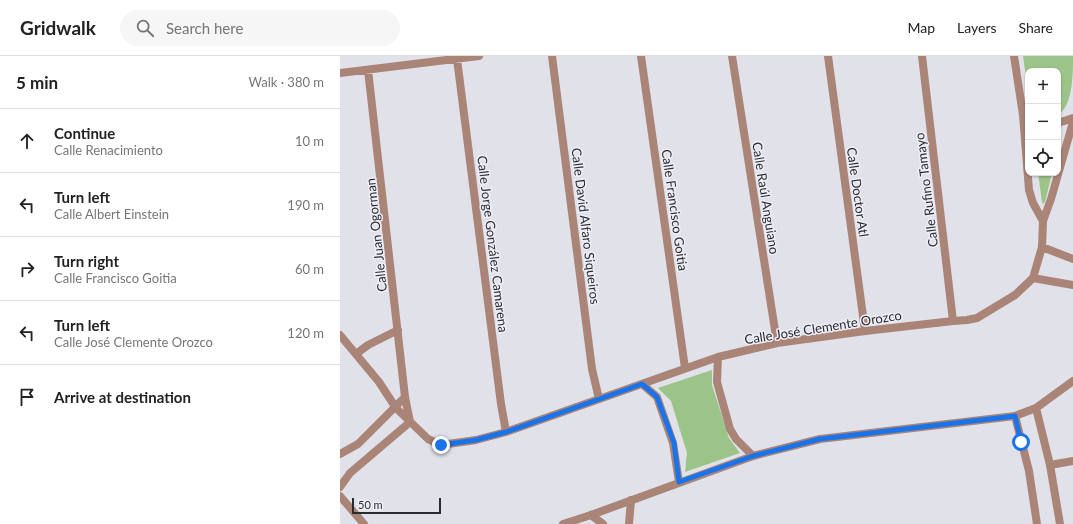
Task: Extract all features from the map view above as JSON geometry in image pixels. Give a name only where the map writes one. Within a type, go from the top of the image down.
[{"type":"street","points":[[340,73],[479,56]]},
{"type":"street","name":"Calle David Alfaro Siqueiros","points":[[552,56],[592,369],[599,398]]},
{"type":"street","name":"Calle Francisco Goitia","points":[[641,56],[685,368]]},
{"type":"street","name":"Calle Raúl Anguiano","points":[[732,56],[777,343]]},
{"type":"street","name":"Calle Doctor Atl","points":[[828,56],[865,331]]},
{"type":"street","name":"Calle Rufino Tamayo","points":[[922,56],[953,321]]},
{"type":"street","points":[[1014,56],[1025,111]]},
{"type":"street","name":"Calle Jorge González Camarena","points":[[457,59],[501,404],[506,432]]},
{"type":"street","name":"Calle Juan Ogorman","points":[[368,70],[405,397],[410,422]]},
{"type":"street","points":[[1061,123],[1073,118]]},
{"type":"street","points":[[1073,122],[1051,199],[1043,221],[1042,247],[1033,278],[1073,285]]},
{"type":"street","points":[[1027,140],[1029,190],[1033,204],[1043,221]]},
{"type":"street","points":[[1042,247],[1073,259]]},
{"type":"street","name":"Calle José Clemente Orozco","points":[[340,335],[379,382],[396,408],[428,438],[441,445],[476,440],[506,432],[718,357],[777,343],[977,318],[1015,295],[1033,278]]},
{"type":"street","points":[[356,354],[368,345],[398,330]]},
{"type":"street","points":[[718,357],[717,382],[730,429],[736,439],[753,456]]},
{"type":"street","points":[[562,524],[592,515],[753,456],[820,439],[1015,416],[1036,408],[1073,381]]},
{"type":"street","points":[[642,384],[657,397],[674,443],[679,482]]},
{"type":"street","points":[[340,454],[358,444],[396,408],[405,397]]},
{"type":"street","points":[[1036,408],[1050,465],[1060,524]]},
{"type":"street","points":[[1015,416],[1028,471],[1037,524]]},
{"type":"street","points":[[340,487],[350,473],[410,422]]},
{"type":"street","points":[[1050,465],[1073,461]]},
{"type":"street","points":[[340,496],[364,524]]},
{"type":"street","points":[[629,524],[631,500]]},
{"type":"street","points":[[592,515],[603,524]]},
{"type":"green space","points":[[1023,56],[1073,56],[1071,89],[1067,105],[1063,111],[1061,113],[1061,68],[1025,68],[1025,70]]},
{"type":"green space","points":[[1038,176],[1051,176],[1045,202],[1043,204]]},
{"type":"green space","points":[[712,370],[712,385],[729,438],[740,453],[685,472],[687,453],[671,401],[658,388]]},
{"type":"route","points":[[441,445],[476,440],[506,432],[642,384],[657,397],[674,443],[679,482],[753,456],[820,439],[1015,416],[1021,442]]}]
